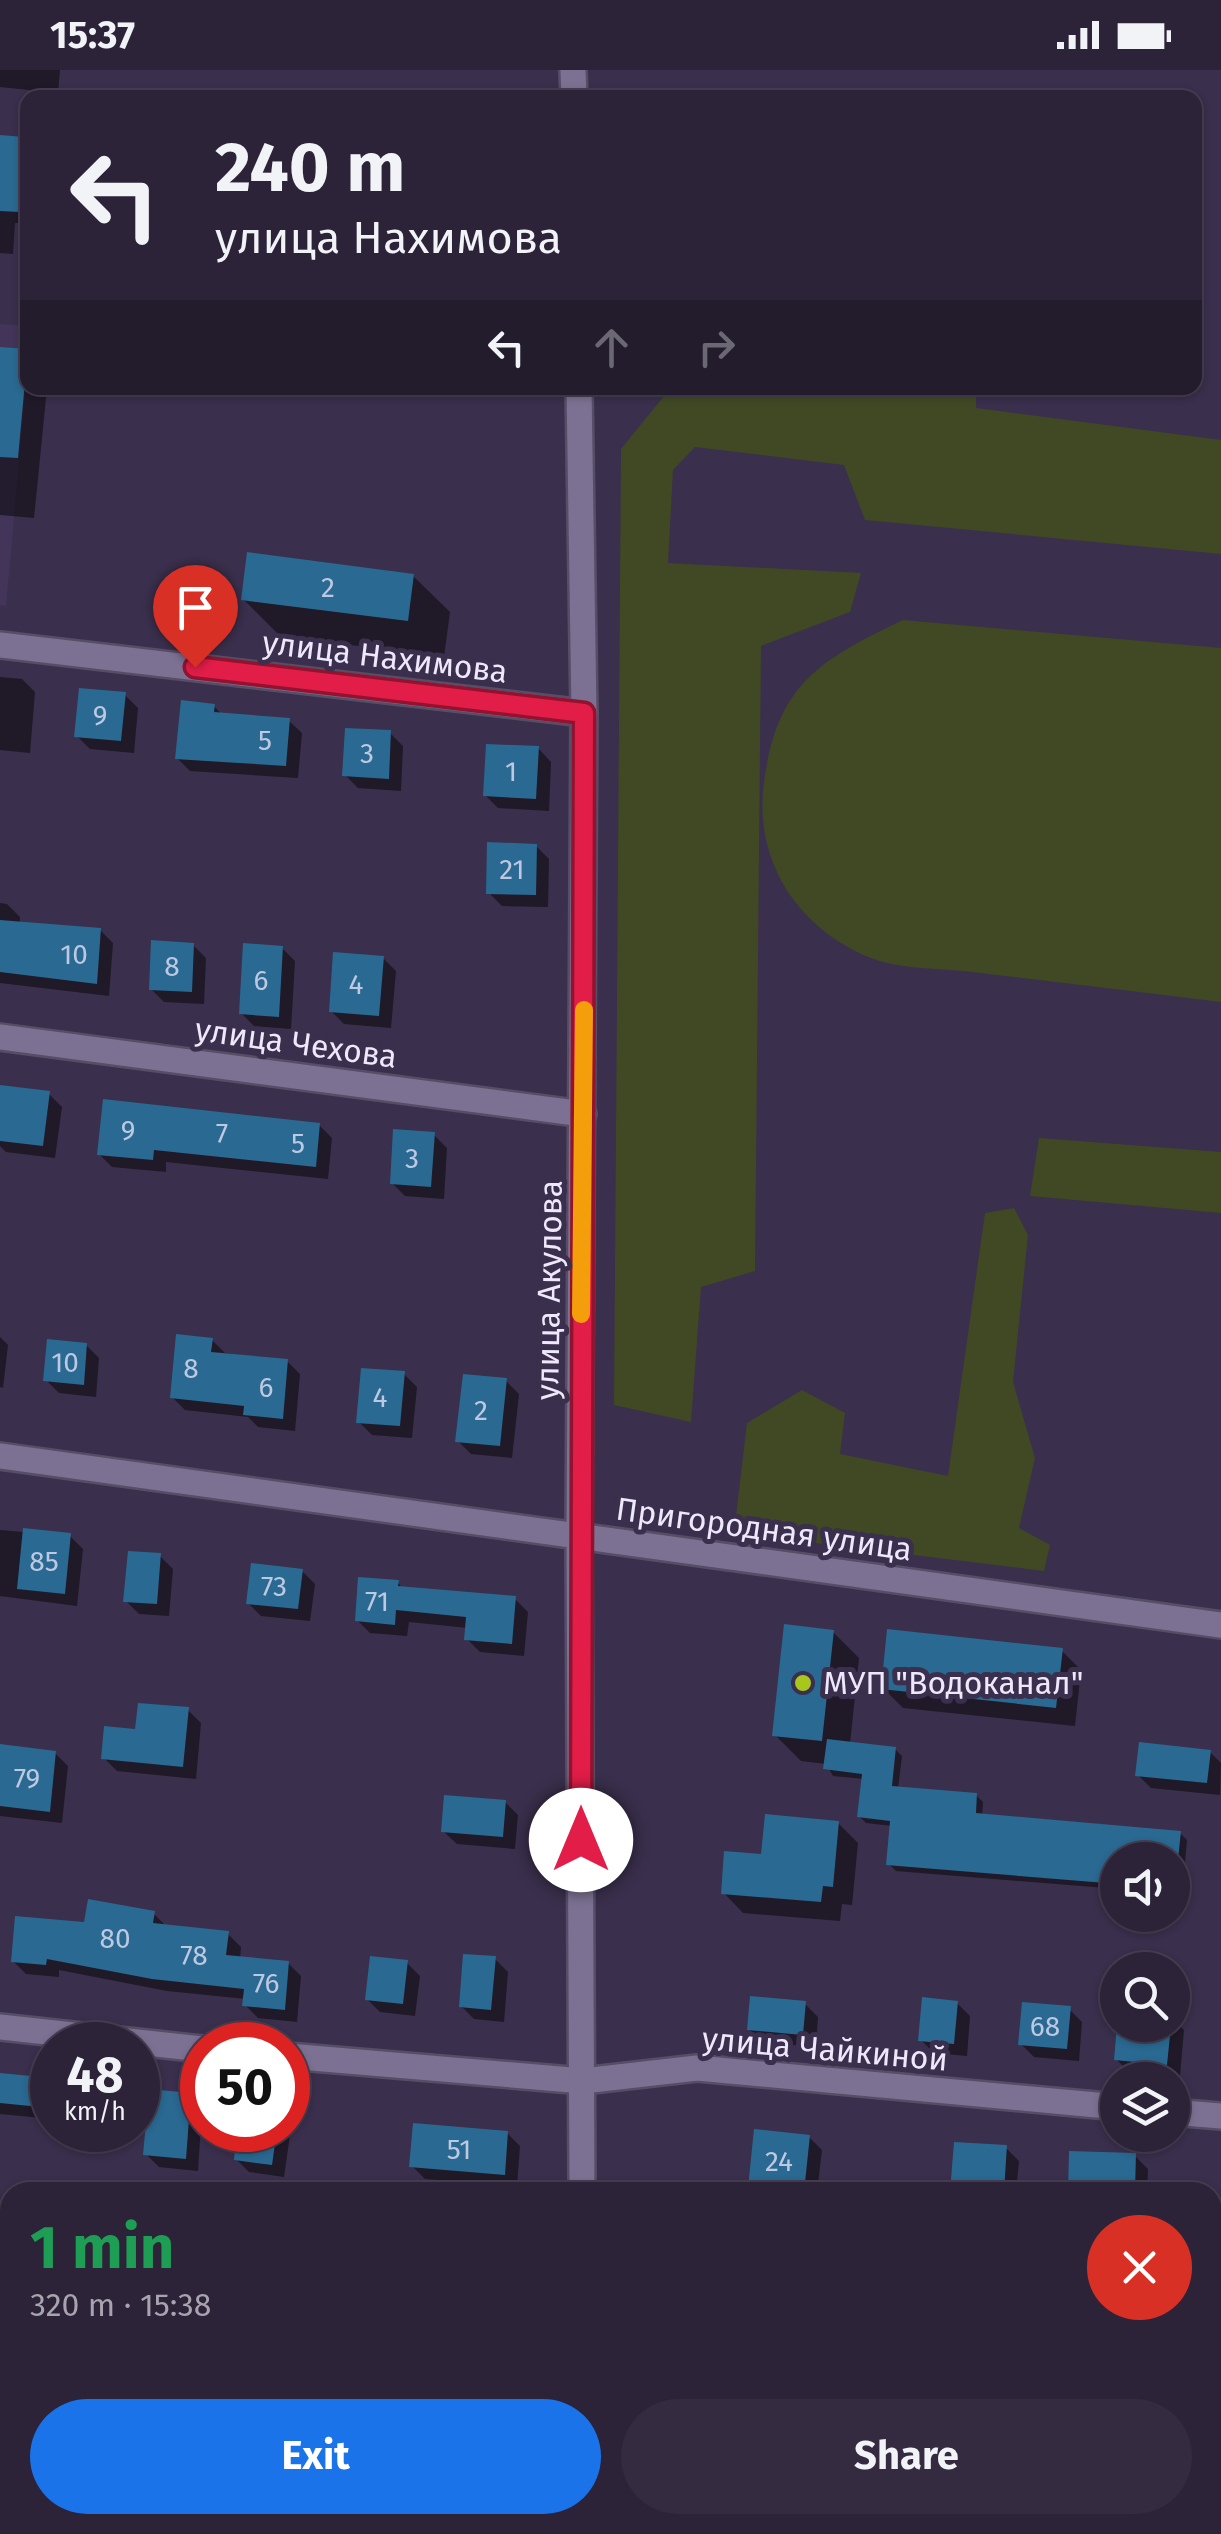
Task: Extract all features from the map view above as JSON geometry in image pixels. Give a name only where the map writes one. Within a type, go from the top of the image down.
[{"type":"street","name":"улица Акулова","points":[[578,395],[584,713],[582,2182]]},
{"type":"street","name":"улица Нахимова","points":[[0,644],[584,713]]},
{"type":"street","name":"улица Чехова","points":[[0,1037],[583,1114]]},
{"type":"street","name":"Пригородная улица","points":[[0,1456],[1221,1626]]},
{"type":"street","points":[[0,2027],[180,2046]]},
{"type":"street","name":"улица Чайкиной","points":[[310,2058],[584,2081],[697,2068],[1100,2105]]},
{"type":"street","points":[[1190,2113],[1221,2116]]},
{"type":"shaded area","points":[[0,324],[20,325],[20,395],[25,395],[6,606],[0,605]]},
{"type":"green space","points":[[665,395],[976,395],[976,408],[1221,440],[1221,554],[865,520],[844,465],[695,447],[673,470],[668,563],[861,573],[850,612],[761,646],[755,1271],[701,1287],[691,1422],[614,1405],[621,449]]},
{"type":"green space","points":[[903,620],[1221,648],[1221,1002],[885,963],[847,947],[803,912],[774,865],[766,839],[762,811],[770,749],[792,698],[807,679],[848,648]]},
{"type":"green space","points":[[1039,1138],[1221,1152],[1221,1213],[1030,1196]]},
{"type":"green space","points":[[1014,1208],[1028,1235],[1013,1382],[1035,1458],[1019,1528],[1050,1545],[1044,1571],[734,1533],[747,1423],[802,1390],[845,1413],[840,1454],[948,1476],[985,1213]]},
{"type":"building","points":[[0,135],[20,137],[19,212],[0,211]]},
{"type":"building","points":[[0,347],[20,348],[20,395],[24,395],[18,458],[0,457]]},
{"type":"building","points":[[247,552],[414,574],[408,621],[241,600]]},
{"type":"building","points":[[79,688],[126,692],[121,741],[74,737]]},
{"type":"building","points":[[181,700],[215,704],[214,712],[290,718],[286,766],[175,759]]},
{"type":"building","points":[[345,728],[391,730],[389,779],[342,776]]},
{"type":"building","points":[[486,744],[539,746],[536,799],[483,796]]},
{"type":"building","points":[[487,842],[537,844],[536,895],[486,894]]},
{"type":"building","points":[[0,920],[101,928],[97,984],[0,972]]},
{"type":"building","points":[[151,940],[194,943],[192,992],[149,990]]},
{"type":"building","points":[[243,943],[283,946],[279,1017],[239,1014]]},
{"type":"building","points":[[333,952],[384,956],[379,1016],[329,1012]]},
{"type":"building","points":[[0,1085],[50,1091],[43,1146],[0,1141]]},
{"type":"building","points":[[103,1099],[320,1123],[316,1167],[154,1150],[153,1160],[97,1155]]},
{"type":"building","points":[[393,1129],[435,1132],[431,1187],[390,1184]]},
{"type":"building","points":[[176,1334],[213,1338],[211,1352],[288,1359],[283,1419],[243,1415],[244,1406],[170,1398]]},
{"type":"building","points":[[47,1339],[87,1343],[84,1385],[43,1381]]},
{"type":"building","points":[[361,1368],[405,1371],[400,1426],[356,1423]]},
{"type":"building","points":[[463,1374],[507,1378],[500,1446],[455,1442]]},
{"type":"building","points":[[23,1528],[71,1533],[65,1594],[17,1589]]},
{"type":"building","points":[[128,1551],[161,1553],[157,1604],[123,1602]]},
{"type":"building","points":[[251,1563],[303,1569],[298,1609],[246,1604]]},
{"type":"building","points":[[358,1577],[399,1580],[398,1586],[516,1596],[512,1644],[464,1640],[466,1617],[396,1610],[395,1625],[355,1621]]},
{"type":"building","name":"МУП \"Водоканал\"","points":[[784,1624],[834,1630],[822,1741],[772,1736]]},
{"type":"building","points":[[887,1629],[1063,1648],[1056,1708],[881,1689]]},
{"type":"building","points":[[138,1703],[189,1707],[183,1767],[101,1759],[104,1726],[135,1729]]},
{"type":"building","points":[[827,1739],[896,1747],[892,1786],[977,1793],[976,1813],[1181,1831],[1180,1842],[1100,1842],[1100,1883],[886,1865],[890,1821],[857,1817],[862,1774],[823,1769]]},
{"type":"building","points":[[1139,1742],[1211,1750],[1207,1783],[1135,1776]]},
{"type":"building","points":[[0,1744],[56,1751],[50,1812],[0,1806]]},
{"type":"building","points":[[444,1795],[506,1800],[503,1837],[441,1832]]},
{"type":"building","points":[[765,1814],[839,1821],[833,1887],[823,1886],[821,1902],[721,1894],[724,1851],[761,1854]]},
{"type":"building","points":[[88,1899],[155,1911],[153,1923],[229,1931],[226,1955],[289,1961],[285,2010],[242,2006],[244,1989],[152,1979],[47,1959],[46,1965],[11,1962],[15,1916],[84,1922]]},
{"type":"building","points":[[463,1954],[496,1956],[491,2010],[459,2007]]},
{"type":"building","points":[[370,1956],[408,1960],[403,2004],[365,2000]]},
{"type":"building","points":[[750,1996],[806,2001],[803,2035],[747,2030]]},
{"type":"building","points":[[922,1997],[958,2001],[954,2044],[918,2041]]},
{"type":"building","points":[[1022,2002],[1071,2006],[1067,2049],[1018,2045]]},
{"type":"building","points":[[1116,2042],[1169,2042],[1167,2062],[1114,2060]]},
{"type":"building","points":[[0,2073],[30,2076],[30,2106],[0,2103]]},
{"type":"building","points":[[160,2090],[180,2092],[180,2152],[187,2152],[186,2159],[143,2155],[160,2152]]},
{"type":"building","points":[[413,2123],[508,2131],[505,2175],[409,2167]]},
{"type":"building","points":[[754,2129],[810,2135],[805,2182],[749,2182]]},
{"type":"building","points":[[954,2142],[1007,2145],[1005,2182],[951,2182]]},
{"type":"building","points":[[1069,2151],[1136,2153],[1135,2182],[1068,2182]]},
{"type":"building","points":[[235,2152],[274,2152],[272,2165],[234,2160]]},
{"type":"slow traffic","points":[[581,1314],[584,1010]]},
{"type":"place","name":"МУП \"Водоканал\"","points":[[803,1683]]},
{"type":"route","points":[[195,667],[584,713],[581,1840]]}]
